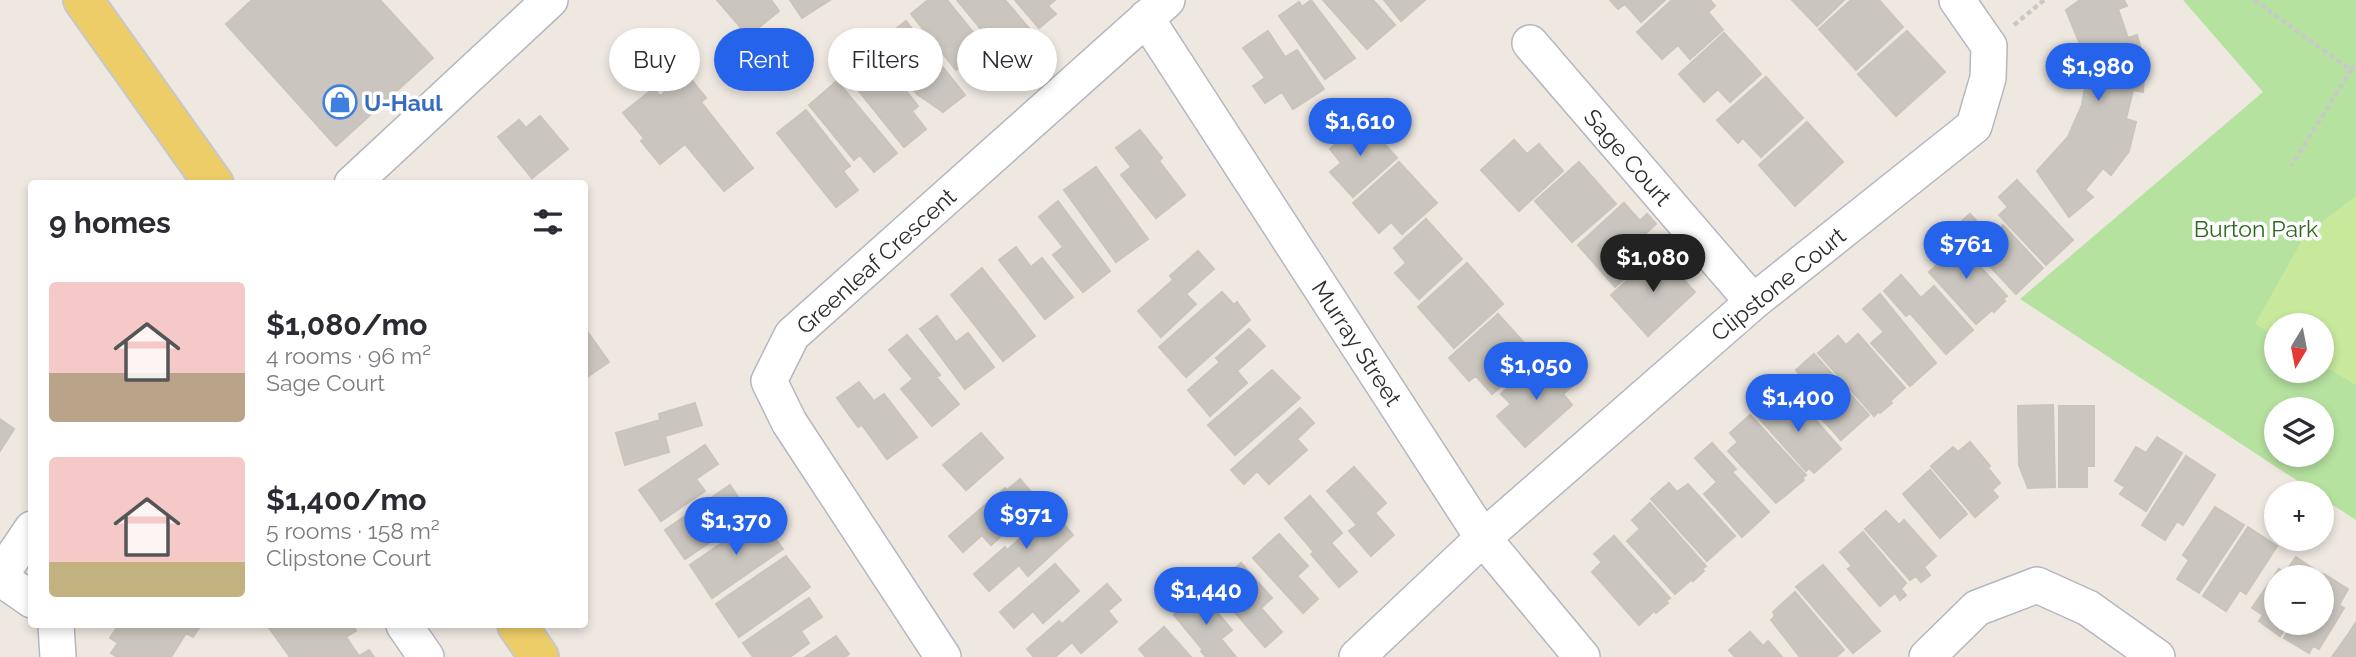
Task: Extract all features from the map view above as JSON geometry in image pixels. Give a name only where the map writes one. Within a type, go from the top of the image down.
[{"type":"main road","points":[[83,0],[211,180]]},
{"type":"main road","points":[[519,628],[539,657]]},
{"type":"street","points":[[356,180],[550,0]]},
{"type":"street","name":"Clipstone Court","points":[[1483,538],[1753,302],[1975,126],[1988,78],[1989,46],[1957,0]]},
{"type":"street","name":"Murray Street","points":[[1157,9],[1483,538],[1582,657]]},
{"type":"street","name":"Greenleaf Crescent","points":[[943,657],[789,422],[769,381],[792,335],[1157,9]]},
{"type":"street","name":"Sage Court","points":[[1530,43],[1753,302]]},
{"type":"street","points":[[28,535],[0,577],[28,597]]},
{"type":"street","points":[[1357,657],[1483,538]]},
{"type":"street","points":[[1927,657],[1977,608],[2036,585],[2088,608],[2157,657]]},
{"type":"street","points":[[55,628],[58,657]]},
{"type":"street","points":[[406,628],[426,657]]},
{"type":"path","points":[[2254,0],[2351,71]]},
{"type":"path","points":[[2291,166],[2356,64]]},
{"type":"green space","name":"Burton Park","points":[[2183,0],[2356,0],[2356,520],[2334,506],[2334,481],[2298,481],[2276,467],[2334,467],[2334,397],[2264,397],[2264,459],[2020,299],[2263,92]]},
{"type":"green space","points":[[2356,196],[2356,385],[2334,372],[2334,313],[2264,313],[2264,329],[2255,324],[2305,235]]},
{"type":"building","name":"U-Haul","points":[[252,0],[380,0],[433,58],[336,146],[226,24]]},
{"type":"building","points":[[717,0],[771,0],[779,11],[758,28],[741,28]]},
{"type":"building","points":[[790,0],[830,0],[802,18]]},
{"type":"building","points":[[928,0],[947,0],[970,28],[957,28],[956,70],[943,54],[943,28],[922,28],[911,14]]},
{"type":"building","points":[[957,0],[1005,0],[1029,28],[980,28]]},
{"type":"building","points":[[1015,0],[1055,0],[1048,6],[1056,14],[1039,28]]},
{"type":"building","points":[[1311,0],[1355,58],[1325,79],[1279,16],[1299,2],[1302,7]]},
{"type":"building","points":[[1323,0],[1373,0],[1395,25],[1367,49]]},
{"type":"building","points":[[1384,0],[1425,0],[1401,21]]},
{"type":"building","points":[[1610,0],[1665,0],[1641,22],[1625,4],[1618,9]]},
{"type":"building","points":[[1672,0],[1710,0],[1715,6],[1708,12],[1723,30],[1690,59],[1678,45],[1662,59],[1637,32]]},
{"type":"building","points":[[1792,0],[1844,0],[1817,26]]},
{"type":"building","points":[[1851,0],[1879,0],[1903,27],[1856,70],[1819,29]]},
{"type":"building","points":[[2080,0],[2124,0],[2127,6],[2118,9],[2128,38],[2137,35],[2145,63],[2143,92],[2133,90],[2126,119],[2136,122],[2129,151],[2111,175],[2103,168],[2085,190],[2093,197],[2069,217],[2037,171],[2068,137],[2082,105],[2087,75],[2080,44],[2066,10]]},
{"type":"building","points":[[906,21],[912,28],[897,28]]},
{"type":"building","points":[[1268,31],[1285,57],[1297,50],[1324,89],[1293,109],[1282,92],[1265,103],[1253,86],[1265,78],[1243,48]]},
{"type":"building","points":[[1907,31],[1945,72],[1896,116],[1858,74]]},
{"type":"building","points":[[1724,33],[1761,74],[1730,102],[1718,89],[1704,102],[1679,74]]},
{"type":"building","points":[[943,67],[957,85],[957,91],[962,91],[965,95],[943,112],[915,91],[943,91]]},
{"type":"building","points":[[1766,77],[1803,118],[1761,157],[1743,138],[1738,143],[1717,120]]},
{"type":"building","points":[[828,89],[828,91],[845,91],[897,153],[874,172],[860,155],[854,160],[809,105]]},
{"type":"building","points":[[700,90],[706,98],[701,102],[753,168],[724,191],[685,144],[660,164],[641,141],[644,138],[623,113],[650,91],[656,91],[660,96],[666,91]]},
{"type":"building","points":[[859,91],[906,91],[918,106],[912,111],[926,129],[904,147]]},
{"type":"building","points":[[806,110],[850,166],[843,171],[858,190],[836,207],[777,133]]},
{"type":"building","points":[[540,116],[568,149],[532,178],[498,137],[519,120],[526,128]]},
{"type":"building","points":[[1363,120],[1397,158],[1353,197],[1330,172],[1341,163],[1330,149]]},
{"type":"building","points":[[1807,122],[1843,162],[1795,206],[1759,165]]},
{"type":"building","points":[[1140,130],[1162,158],[1159,161],[1185,195],[1156,218],[1121,175],[1131,167],[1116,148]]},
{"type":"building","points":[[1514,140],[1527,154],[1539,144],[1563,171],[1519,211],[1481,170]]},
{"type":"building","points":[[1399,162],[1437,203],[1402,234],[1391,222],[1379,233],[1353,203]]},
{"type":"building","points":[[1579,162],[1616,204],[1572,242],[1535,201]]},
{"type":"building","points":[[1096,167],[1148,239],[1116,262],[1064,190]]},
{"type":"building","points":[[2017,180],[2073,240],[2046,265],[1999,215],[2008,207],[1999,197]]},
{"type":"building","points":[[1058,201],[1110,271],[1083,292],[1053,255],[1063,247],[1039,217]]},
{"type":"building","points":[[1624,203],[1640,221],[1647,214],[1656,224],[1634,244],[1647,258],[1615,287],[1578,245]]},
{"type":"building","points":[[1970,214],[1991,237],[2003,225],[2043,268],[2016,294],[1954,228]]},
{"type":"building","points":[[1426,219],[1462,259],[1419,299],[1395,273],[1406,263],[1394,248]]},
{"type":"building","points":[[1950,234],[2007,296],[1994,312],[1992,310],[1976,324],[1929,272],[1941,261],[1932,251]]},
{"type":"building","points":[[1016,247],[1031,267],[1042,258],[1073,297],[1045,319],[999,260]]},
{"type":"building","points":[[1198,251],[1214,269],[1186,294],[1196,304],[1161,337],[1138,311],[1173,280],[1170,276]]},
{"type":"building","points":[[1658,252],[1695,292],[1648,336],[1611,295]]},
{"type":"building","points":[[1467,263],[1503,304],[1454,348],[1418,307]]},
{"type":"building","points":[[982,268],[1035,336],[1003,361],[951,295]]},
{"type":"building","points":[[1901,275],[1921,298],[1934,286],[1973,330],[1946,354],[1910,313],[1906,316],[1884,291]]},
{"type":"building","points":[[1222,292],[1234,305],[1237,302],[1250,320],[1186,377],[1159,347]]},
{"type":"building","points":[[1880,294],[1936,363],[1910,386],[1871,343],[1884,332],[1863,309]]},
{"type":"building","points":[[1498,314],[1536,356],[1492,394],[1476,376],[1469,381],[1449,358]]},
{"type":"building","points":[[937,316],[956,342],[968,333],[994,367],[965,389],[920,329]]},
{"type":"building","points":[[1249,329],[1265,346],[1237,371],[1247,383],[1210,416],[1188,390],[1220,362],[1216,358]]},
{"type":"building","points":[[588,333],[609,362],[588,376]]},
{"type":"building","points":[[1858,334],[1905,388],[1890,401],[1892,403],[1874,416],[1818,353],[1838,336],[1846,345]]},
{"type":"building","points":[[907,335],[940,375],[936,377],[959,404],[932,426],[901,389],[913,379],[889,350]]},
{"type":"building","points":[[1814,354],[1869,415],[1841,440],[1795,389],[1805,380],[1796,370]]},
{"type":"building","points":[[1535,363],[1547,376],[1560,365],[1576,383],[1563,394],[1572,405],[1525,447],[1497,416],[1511,404],[1501,394]]},
{"type":"building","points":[[1272,370],[1300,398],[1235,455],[1208,425]]},
{"type":"building","points":[[859,382],[874,401],[884,394],[917,437],[887,459],[862,425],[858,427],[837,398]]},
{"type":"building","points":[[1768,393],[1789,417],[1802,405],[1841,449],[1814,473],[1809,468],[1806,471],[1751,409]]},
{"type":"building","points":[[695,403],[702,425],[665,436],[669,452],[625,465],[616,433],[660,420],[659,414]]},
{"type":"building","points":[[2053,405],[2055,487],[2028,488],[2019,465],[2018,406]]},
{"type":"building","points":[[2059,406],[2094,406],[2094,466],[2087,466],[2087,487],[2059,487]]},
{"type":"building","points":[[1300,408],[1314,423],[1297,439],[1307,450],[1269,484],[1257,471],[1244,484],[1231,470]]},
{"type":"building","points":[[1750,415],[1806,475],[1802,478],[1804,480],[1776,503],[1728,451],[1738,442],[1730,433]]},
{"type":"building","points":[[0,419],[14,429],[0,451]]},
{"type":"building","points":[[981,433],[1003,458],[966,490],[943,465]]},
{"type":"building","points":[[2157,437],[2182,453],[2146,511],[2120,494],[2125,487],[2115,481],[2136,447],[2146,453]]},
{"type":"building","points":[[1970,442],[2000,483],[1992,490],[1998,497],[1975,517],[1931,466],[1953,447],[1958,452]]},
{"type":"building","points":[[1712,443],[1736,469],[1732,472],[1769,512],[1742,537],[1704,494],[1717,482],[1695,458]]},
{"type":"building","points":[[705,445],[718,464],[696,479],[705,491],[661,521],[639,490]]},
{"type":"building","points":[[2186,456],[2215,475],[2183,525],[2177,521],[2165,540],[2142,525]]},
{"type":"building","points":[[1354,467],[1386,503],[1375,513],[1394,535],[1371,556],[1349,531],[1357,525],[1327,491]]},
{"type":"building","points":[[1930,470],[1967,514],[1940,538],[1903,494]]},
{"type":"building","points":[[1020,479],[1030,491],[1017,502],[1028,513],[991,545],[982,535],[963,552],[949,536],[1005,488],[1007,490]]},
{"type":"building","points":[[1669,483],[1677,492],[1688,484],[1735,536],[1707,561],[1651,499]]},
{"type":"building","points":[[730,485],[742,503],[720,517],[729,529],[685,559],[665,530]]},
{"type":"building","points":[[1310,496],[1342,533],[1331,543],[1357,572],[1339,587],[1285,518]]},
{"type":"building","points":[[1650,503],[1706,566],[1693,581],[1692,579],[1675,594],[1627,541],[1640,529],[1632,520]]},
{"type":"building","points":[[2215,507],[2244,525],[2199,593],[2177,579],[2189,560],[2183,555]]},
{"type":"building","points":[[1052,511],[1073,535],[1028,576],[1019,565],[989,591],[974,574]]},
{"type":"building","points":[[1886,511],[1899,525],[1904,520],[1936,556],[1924,567],[1930,575],[1921,582],[1916,576],[1910,580],[1865,529]]},
{"type":"building","points":[[759,517],[783,549],[712,598],[690,565]]},
{"type":"building","points":[[2248,527],[2264,537],[2264,551],[2274,551],[2246,594],[2240,590],[2226,611],[2203,596]]},
{"type":"building","points":[[1863,532],[1906,583],[1901,589],[1906,595],[1900,600],[1895,593],[1880,606],[1848,569],[1852,566],[1840,552]]},
{"type":"building","points":[[1279,534],[1308,566],[1297,576],[1318,599],[1303,613],[1253,558]]},
{"type":"building","points":[[1614,536],[1670,598],[1666,601],[1668,603],[1639,625],[1592,572],[1602,562],[1594,554]]},
{"type":"building","points":[[786,556],[810,587],[739,637],[716,604]]},
{"type":"building","points":[[2296,557],[2308,565],[2290,565]]},
{"type":"building","points":[[1241,563],[1272,598],[1261,608],[1282,632],[1265,647],[1213,587]]},
{"type":"building","points":[[1055,564],[1079,591],[1043,623],[1033,611],[1014,628],[1000,612]]},
{"type":"building","points":[[1823,565],[1880,631],[1853,653],[1796,587]]},
{"type":"building","points":[[2334,580],[2348,589],[2339,605],[2344,608],[2334,624]]},
{"type":"building","points":[[1107,584],[1121,600],[1108,611],[1117,622],[1081,653],[1072,642],[1055,657],[1034,657],[1027,649],[1059,621],[1062,624]]},
{"type":"building","points":[[2264,591],[2264,625],[2259,621],[2263,615],[2252,608]]},
{"type":"building","points":[[1795,592],[1844,650],[1836,657],[1800,657],[1771,620],[1775,616],[1773,612]]},
{"type":"building","points":[[1201,593],[1232,630],[1221,639],[1236,657],[1206,657],[1174,615]]},
{"type":"building","points":[[809,598],[822,617],[801,631],[809,643],[790,657],[753,657],[743,643]]},
{"type":"building","points":[[2356,622],[2356,657],[2332,657],[2349,633]]},
{"type":"building","points":[[1164,627],[1191,657],[1146,657],[1139,649]]},
{"type":"building","points":[[117,628],[199,628],[193,637],[186,633],[171,657],[117,657],[111,653],[118,643],[110,638]]},
{"type":"building","points":[[269,628],[354,628],[356,631],[346,637],[359,656],[369,650],[374,657],[290,657]]},
{"type":"building","points":[[1750,632],[1763,646],[1768,641],[1782,657],[1735,657],[1729,650]]},
{"type":"building","points":[[2286,635],[2328,635],[2319,649],[2313,646],[2309,653],[2284,638]]},
{"type":"building","points":[[836,636],[849,654],[845,657],[805,657]]},
{"type":"place","name":"U-Haul","points":[[340,102]]}]
